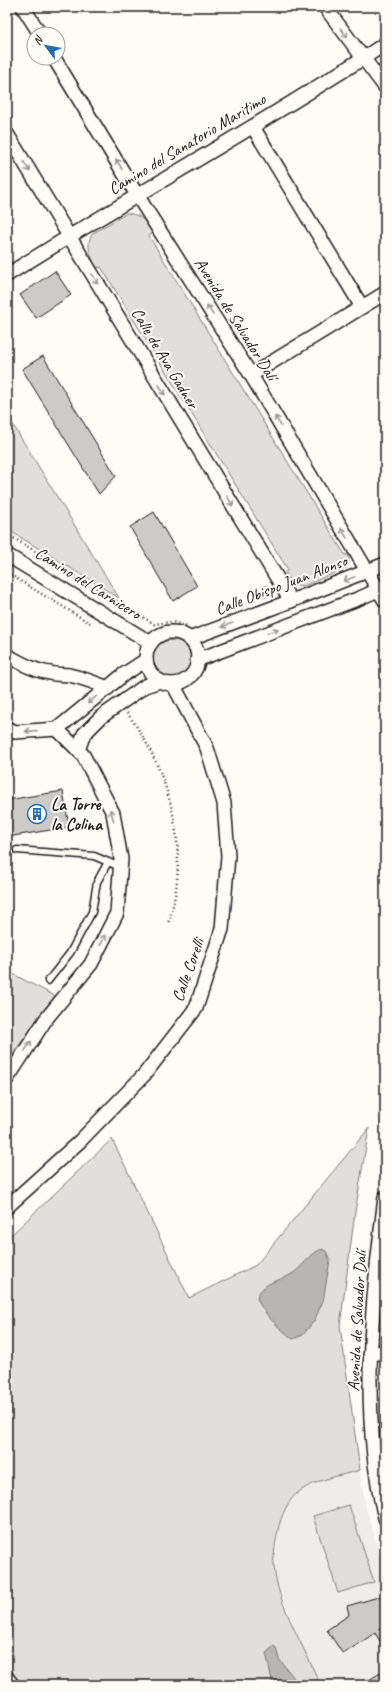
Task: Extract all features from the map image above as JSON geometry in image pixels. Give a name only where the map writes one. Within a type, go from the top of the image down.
[{"type":"street","points":[[23,7],[35,26]]},
{"type":"street","points":[[325,7],[385,87]]},
{"type":"street","name":"Camino del Sanatorio Maritimo","points":[[7,275],[137,195],[253,127],[385,44]]},
{"type":"street","name":"Avenida de Salvador Dalí","points":[[59,66],[137,195],[251,375],[368,571],[383,593]]},
{"type":"street","points":[[253,127],[362,307]]},
{"type":"street","name":"Calle de Ava Gadner","points":[[7,134],[291,601]]},
{"type":"street","points":[[251,375],[385,293]]},
{"type":"street","name":"Camino del Carnicero","points":[[7,554],[151,643]]},
{"type":"street","name":"Calle Obispo Juan Alonso","points":[[191,634],[291,601],[385,564]]},
{"type":"street","points":[[197,660],[360,598],[383,593]]},
{"type":"street","points":[[78,750],[84,734],[101,717],[120,702],[145,686],[166,683],[187,679],[196,667],[197,660],[191,634],[182,635],[165,633],[157,637],[151,643],[146,654],[148,669],[153,676],[166,683]]},
{"type":"street","points":[[7,655],[33,668],[49,673],[69,675],[88,680],[108,688]]},
{"type":"street","points":[[7,728],[15,732],[56,729],[146,660]]},
{"type":"street","name":"Calle Corelli","points":[[7,1207],[80,1141],[144,1075],[196,1008],[222,929],[228,856],[224,803],[207,748],[166,683]]},
{"type":"street","points":[[7,1079],[46,1019],[91,964],[117,913],[121,859],[113,814],[83,755],[56,729]]},
{"type":"street","name":"Avenida de Salvador Dalí","points":[[385,1197],[374,1282],[370,1355],[372,1442],[378,1487],[385,1518]]},
{"type":"street","points":[[370,1355],[385,1351]]},
{"type":"lane","points":[[17,850],[94,856],[120,867]]},
{"type":"lane","points":[[48,981],[70,953],[92,912],[97,882],[108,862]]},
{"type":"lane","points":[[7,1672],[17,1685]]},
{"type":"path","points":[[7,534],[154,624],[172,622],[185,624],[191,634]]},
{"type":"path","points":[[7,573],[90,623]]},
{"type":"path","points":[[258,599],[265,596],[266,586],[262,579]]},
{"type":"path","points":[[120,702],[139,730],[159,770],[174,821],[178,852],[176,886],[168,923]]},
{"type":"shaded area","points":[[127,213],[140,217],[154,232],[149,236],[345,555],[349,554],[349,563],[346,568],[304,586],[292,585],[285,572],[288,570],[101,267],[96,268],[89,246],[90,237],[93,233]]},
{"type":"shaded area","points":[[7,415],[119,598],[7,529]]},
{"type":"shaded area","points":[[172,640],[182,643],[188,649],[191,659],[188,669],[182,675],[172,678],[162,675],[156,669],[153,659],[156,649],[162,643]]},
{"type":"shaded area","points":[[7,971],[55,996],[7,1062]]},
{"type":"shaded area","points":[[369,1128],[355,1212],[340,1326],[360,1470],[321,1481],[296,1494],[286,1508],[281,1519],[274,1552],[276,1581],[280,1596],[320,1685],[8,1685],[7,1239],[112,1139],[189,1298],[256,1265]]},
{"type":"shaded area","points":[[322,1249],[326,1251],[330,1260],[323,1301],[314,1321],[303,1335],[293,1339],[267,1315],[257,1298],[262,1289],[270,1283],[294,1272],[313,1254]]},
{"type":"shaded area","points":[[360,1470],[365,1503],[385,1576],[385,1685],[320,1685],[277,1583],[274,1565],[280,1521],[287,1505],[298,1492],[313,1483]]},
{"type":"shaded area","points":[[349,1505],[374,1582],[338,1593],[313,1516]]},
{"type":"shaded area","points":[[274,1646],[279,1659],[294,1678],[294,1683],[292,1685],[273,1685],[266,1653]]},
{"type":"building","points":[[55,271],[71,295],[36,318],[20,295]]},
{"type":"building","points":[[43,356],[116,476],[99,494],[22,369]]},
{"type":"building","points":[[154,512],[197,586],[173,601],[130,527]]},
{"type":"building","name":"La Torre la Colina","points":[[63,791],[69,827],[7,837],[7,800]]},
{"type":"building","points":[[382,1596],[385,1606],[385,1649],[375,1633],[343,1654],[327,1630],[349,1615],[347,1606]]},
{"type":"building","points":[[385,1670],[385,1685],[361,1685]]},
{"type":"place","name":"La Torre la Colina","points":[[37,814]]}]
